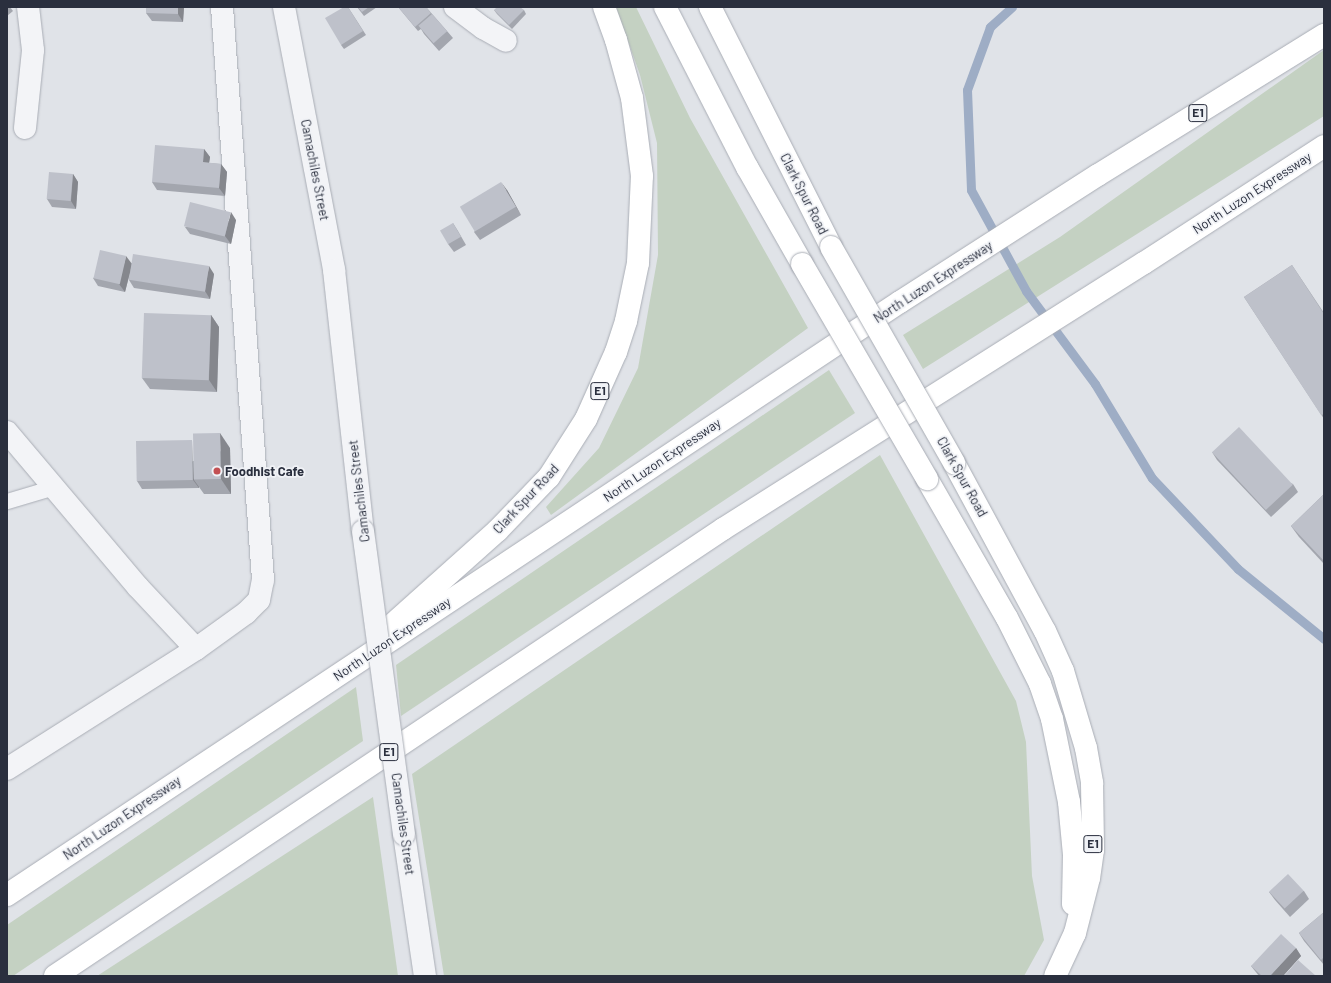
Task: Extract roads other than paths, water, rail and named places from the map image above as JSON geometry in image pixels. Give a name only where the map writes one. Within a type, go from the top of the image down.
[{"type":"highway","name":"Clark Spur Road","points":[[333,679],[497,531],[549,478],[573,442],[605,380],[626,321],[633,292],[642,236],[643,203],[637,122],[625,68],[604,7]]},
{"type":"highway","points":[[665,7],[747,167],[927,478],[1025,652],[1052,719],[1069,802],[1074,855],[1075,933]]},
{"type":"highway","name":"Clark Spur Road","points":[[710,7],[831,247],[954,462],[1045,631],[1063,671],[1086,748],[1092,782],[1092,850],[1089,878],[1075,933],[1055,976]]},
{"type":"highway","name":"North Luzon Expressway","points":[[7,895],[900,302],[1098,175],[1324,35]]},
{"type":"highway","name":"North Luzon Expressway","points":[[55,976],[723,529],[1144,263],[1324,146]]},
{"type":"street","points":[[25,128],[33,50],[28,7]]},
{"type":"street","points":[[7,769],[196,649],[246,613],[259,600],[263,580],[222,7]]},
{"type":"street","name":"Camachiles Street","points":[[284,7],[334,270],[363,531],[424,976]]},
{"type":"street","points":[[455,7],[483,28],[506,41]]},
{"type":"street","points":[[7,432],[138,587],[196,649]]},
{"type":"lane","points":[[7,501],[54,487]]},
{"type":"waterway","points":[[1012,7],[990,27],[967,90],[971,190],[1026,291],[1095,384],[1152,478],[1238,569],[1324,639]]},
{"type":"place","name":"Foodhist Cafe","points":[[217,471]]}]
